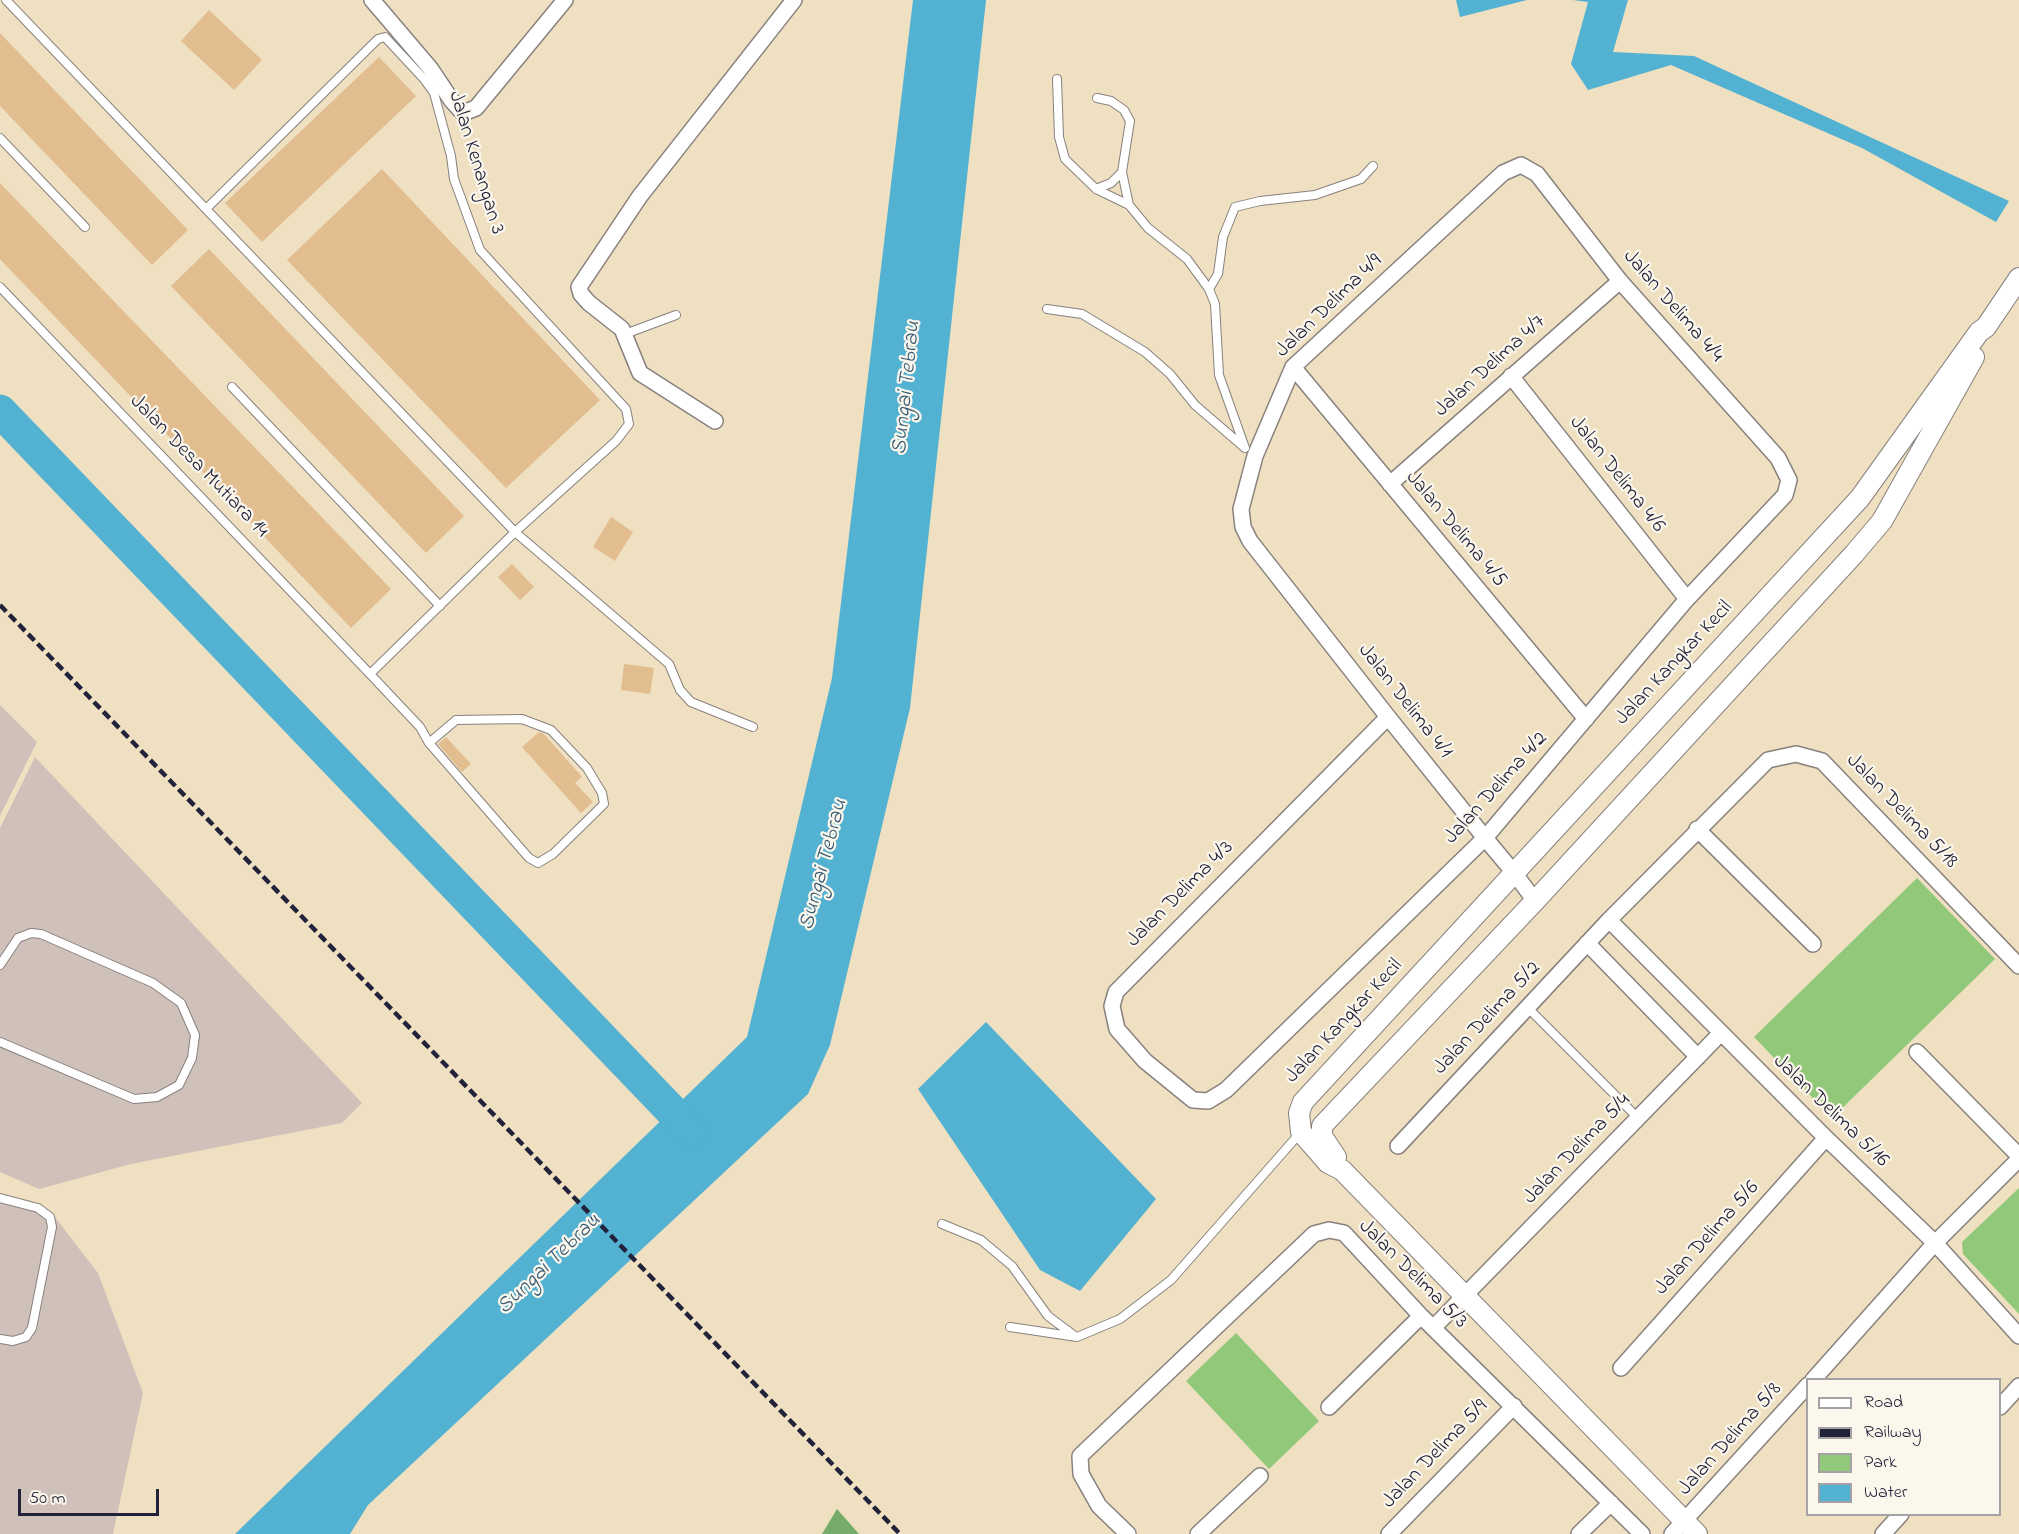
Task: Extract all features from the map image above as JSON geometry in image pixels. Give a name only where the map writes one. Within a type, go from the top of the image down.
[{"type":"street","points":[[372,0],[430,68],[463,113],[476,108],[565,0]]},
{"type":"street","points":[[715,421],[640,373],[622,328],[581,294],[582,281],[640,196],[794,0]]},
{"type":"street","name":"Jalan Delima 4/4","points":[[1521,165],[1537,174],[1620,281],[1778,458],[1789,480]]},
{"type":"street","name":"Jalan Delima 4/9","points":[[1243,527],[1241,508],[1250,452],[1293,367],[1503,173],[1521,165]]},
{"type":"street","name":"Jalan Kangkar Kecil","points":[[1302,1132],[1298,1120],[1303,1102],[1860,498],[1979,332],[1986,327],[2019,278]]},
{"type":"street","name":"Jalan Delima 4/7","points":[[1390,484],[1620,281]]},
{"type":"street","name":"Jalan Kangkar Kecil","points":[[1342,1170],[1322,1136],[1322,1126],[1535,901],[1882,521],[1986,337],[1986,327]]},
{"type":"street","name":"Jalan Delima 4/5","points":[[1293,367],[1586,719]]},
{"type":"street","name":"Jalan Delima 4/6","points":[[1511,376],[1687,599]]},
{"type":"street","name":"Jalan Delima 4/2","points":[[1208,1101],[1226,1089],[1485,838],[1687,599],[1785,495],[1789,480]]},
{"type":"street","name":"Jalan Delima 4/1","points":[[1243,527],[1250,542],[1535,901]]},
{"type":"street","name":"Jalan Delima 4/3","points":[[1208,1101],[1193,1100],[1174,1087],[1145,1061],[1117,1029],[1112,1006],[1116,992],[1388,717]]},
{"type":"street","name":"Jalan Delima 5/18","points":[[1609,920],[1768,760],[1796,754],[1822,761],[2019,966]]},
{"type":"street","points":[[1697,829],[1813,944]]},
{"type":"street","name":"Jalan Delima 5/2","points":[[1398,1146],[1609,920]]},
{"type":"street","name":"Jalan Delima 5/16","points":[[1609,920],[1720,1033],[1935,1243],[2019,1336]]},
{"type":"street","points":[[1587,943],[1698,1057]]},
{"type":"street","name":"Jalan Delima 5/4","points":[[1434,1327],[1720,1033]]},
{"type":"street","points":[[1917,1052],[2019,1158],[1935,1243]]},
{"type":"street","points":[[1302,1132],[1328,1162],[1342,1170],[1465,1295],[1685,1530]]},
{"type":"street","name":"Jalan Delima 5/6","points":[[1621,1368],[1826,1138]]},
{"type":"street","name":"Jalan Delima 5/3","points":[[1128,1534],[1099,1506],[1082,1474],[1080,1456],[1314,1234],[1329,1230],[1344,1233],[1421,1316],[1642,1534]]},
{"type":"street","name":"Jalan Delima 5/8","points":[[1815,1378],[1935,1243]]},
{"type":"street","points":[[1329,1407],[1421,1316]]},
{"type":"street","points":[[2001,1406],[2019,1386]]},
{"type":"street","name":"Jalan Delima 5/8","points":[[1685,1530],[1806,1387]]},
{"type":"street","name":"Jalan Delima 5/9","points":[[1389,1534],[1514,1406]]},
{"type":"street","points":[[1198,1534],[1260,1476]]},
{"type":"street","points":[[1579,1534],[1611,1503]]},
{"type":"street","points":[[1883,1534],[1900,1516]]},
{"type":"lane","points":[[6,0],[515,532],[669,664],[680,690],[692,702],[753,728]]},
{"type":"lane","name":"Jalan Kenangan 3","points":[[206,209],[378,39],[385,37],[434,93],[451,156],[454,179],[480,250],[626,409],[628,424],[616,441],[515,532]]},
{"type":"lane","points":[[1057,79],[1059,137],[1065,159],[1096,189],[1129,205],[1148,228],[1187,259],[1209,289],[1215,304],[1219,375],[1250,452]]},
{"type":"lane","points":[[1097,98],[1111,101],[1124,110],[1130,121],[1122,172],[1129,205]]},
{"type":"lane","points":[[0,138],[85,227]]},
{"type":"lane","points":[[1209,289],[1218,274],[1223,237],[1235,207],[1260,201],[1315,195],[1361,179],[1373,166]]},
{"type":"lane","points":[[1096,189],[1111,183],[1122,172]]},
{"type":"lane","name":"Jalan Desa Mutiara 14","points":[[0,286],[420,727],[429,743],[504,832],[529,858],[538,863],[553,854],[604,804],[602,793],[587,768],[559,738],[551,730],[522,719],[456,720],[429,743]]},
{"type":"lane","points":[[1047,309],[1082,314],[1145,352],[1170,374],[1195,405],[1250,452]]},
{"type":"lane","points":[[625,334],[676,315]]},
{"type":"lane","points":[[232,387],[440,606]]},
{"type":"lane","points":[[370,674],[515,532]]},
{"type":"lane","points":[[0,964],[18,938],[31,933],[41,934],[153,983],[181,1003],[195,1035],[192,1058],[179,1085],[157,1097],[134,1099],[0,1042]]},
{"type":"lane","points":[[1527,1007],[1638,1118]]},
{"type":"lane","points":[[1010,1327],[1077,1337],[1120,1319],[1171,1280],[1258,1183],[1288,1144],[1302,1132]]},
{"type":"lane","points":[[0,1198],[38,1208],[50,1217],[52,1227],[32,1328],[26,1337],[13,1341],[0,1339]]},
{"type":"lane","points":[[942,1224],[981,1240],[1012,1266],[1048,1316],[1077,1337]]},
{"type":"shaded area","points":[[0,705],[37,742],[0,816]]},
{"type":"shaded area","points":[[35,757],[362,1103],[342,1123],[131,1164],[39,1189],[0,1172],[0,828]]},
{"type":"shaded area","points":[[0,1193],[54,1216],[98,1273],[143,1393],[113,1534],[0,1534]]},
{"type":"green space","points":[[1917,878],[1995,959],[1832,1118],[1754,1037]]},
{"type":"green space","points":[[2019,1188],[2019,1314],[1963,1254],[1962,1242]]},
{"type":"green space","points":[[1236,1333],[1319,1421],[1269,1469],[1186,1381]]},
{"type":"green space","points":[[837,1509],[859,1534],[822,1534]]},
{"type":"water","name":"Sungai Tebrau","points":[[913,0],[986,0],[910,708],[830,1045],[808,1094],[368,1505],[350,1534],[235,1534],[747,1037],[832,678]]},
{"type":"water","points":[[1456,0],[1527,0],[1460,17]]},
{"type":"water","points":[[1573,0],[1628,0],[1613,52],[1694,56],[2009,201],[1996,222],[1862,148],[1671,65],[1588,90],[1571,64],[1588,2]]},
{"type":"water","points":[[986,1022],[1156,1199],[1080,1291],[1040,1270],[918,1089]]},
{"type":"building","points":[[209,10],[262,60],[234,90],[181,41]]},
{"type":"building","points":[[0,33],[188,230],[152,265],[0,106]]},
{"type":"building","points":[[379,57],[416,96],[262,242],[225,203]]},
{"type":"building","points":[[382,169],[600,400],[506,488],[287,260]]},
{"type":"building","points":[[0,183],[391,589],[351,628],[0,259]]},
{"type":"building","points":[[209,249],[464,516],[426,553],[171,286]]},
{"type":"building","points":[[611,517],[633,532],[615,561],[593,547]]},
{"type":"building","points":[[512,564],[534,587],[520,600],[498,577]]},
{"type":"building","points":[[624,664],[654,668],[650,694],[621,690]]},
{"type":"building","points":[[539,732],[544,734],[582,777],[575,783],[593,802],[581,813],[522,747]]},
{"type":"building","points":[[446,737],[471,764],[462,772],[438,744]]},
{"type":"waterway","points":[[0,411],[690,1130]]},
{"type":"railway","points":[[0,605],[900,1534]]}]
